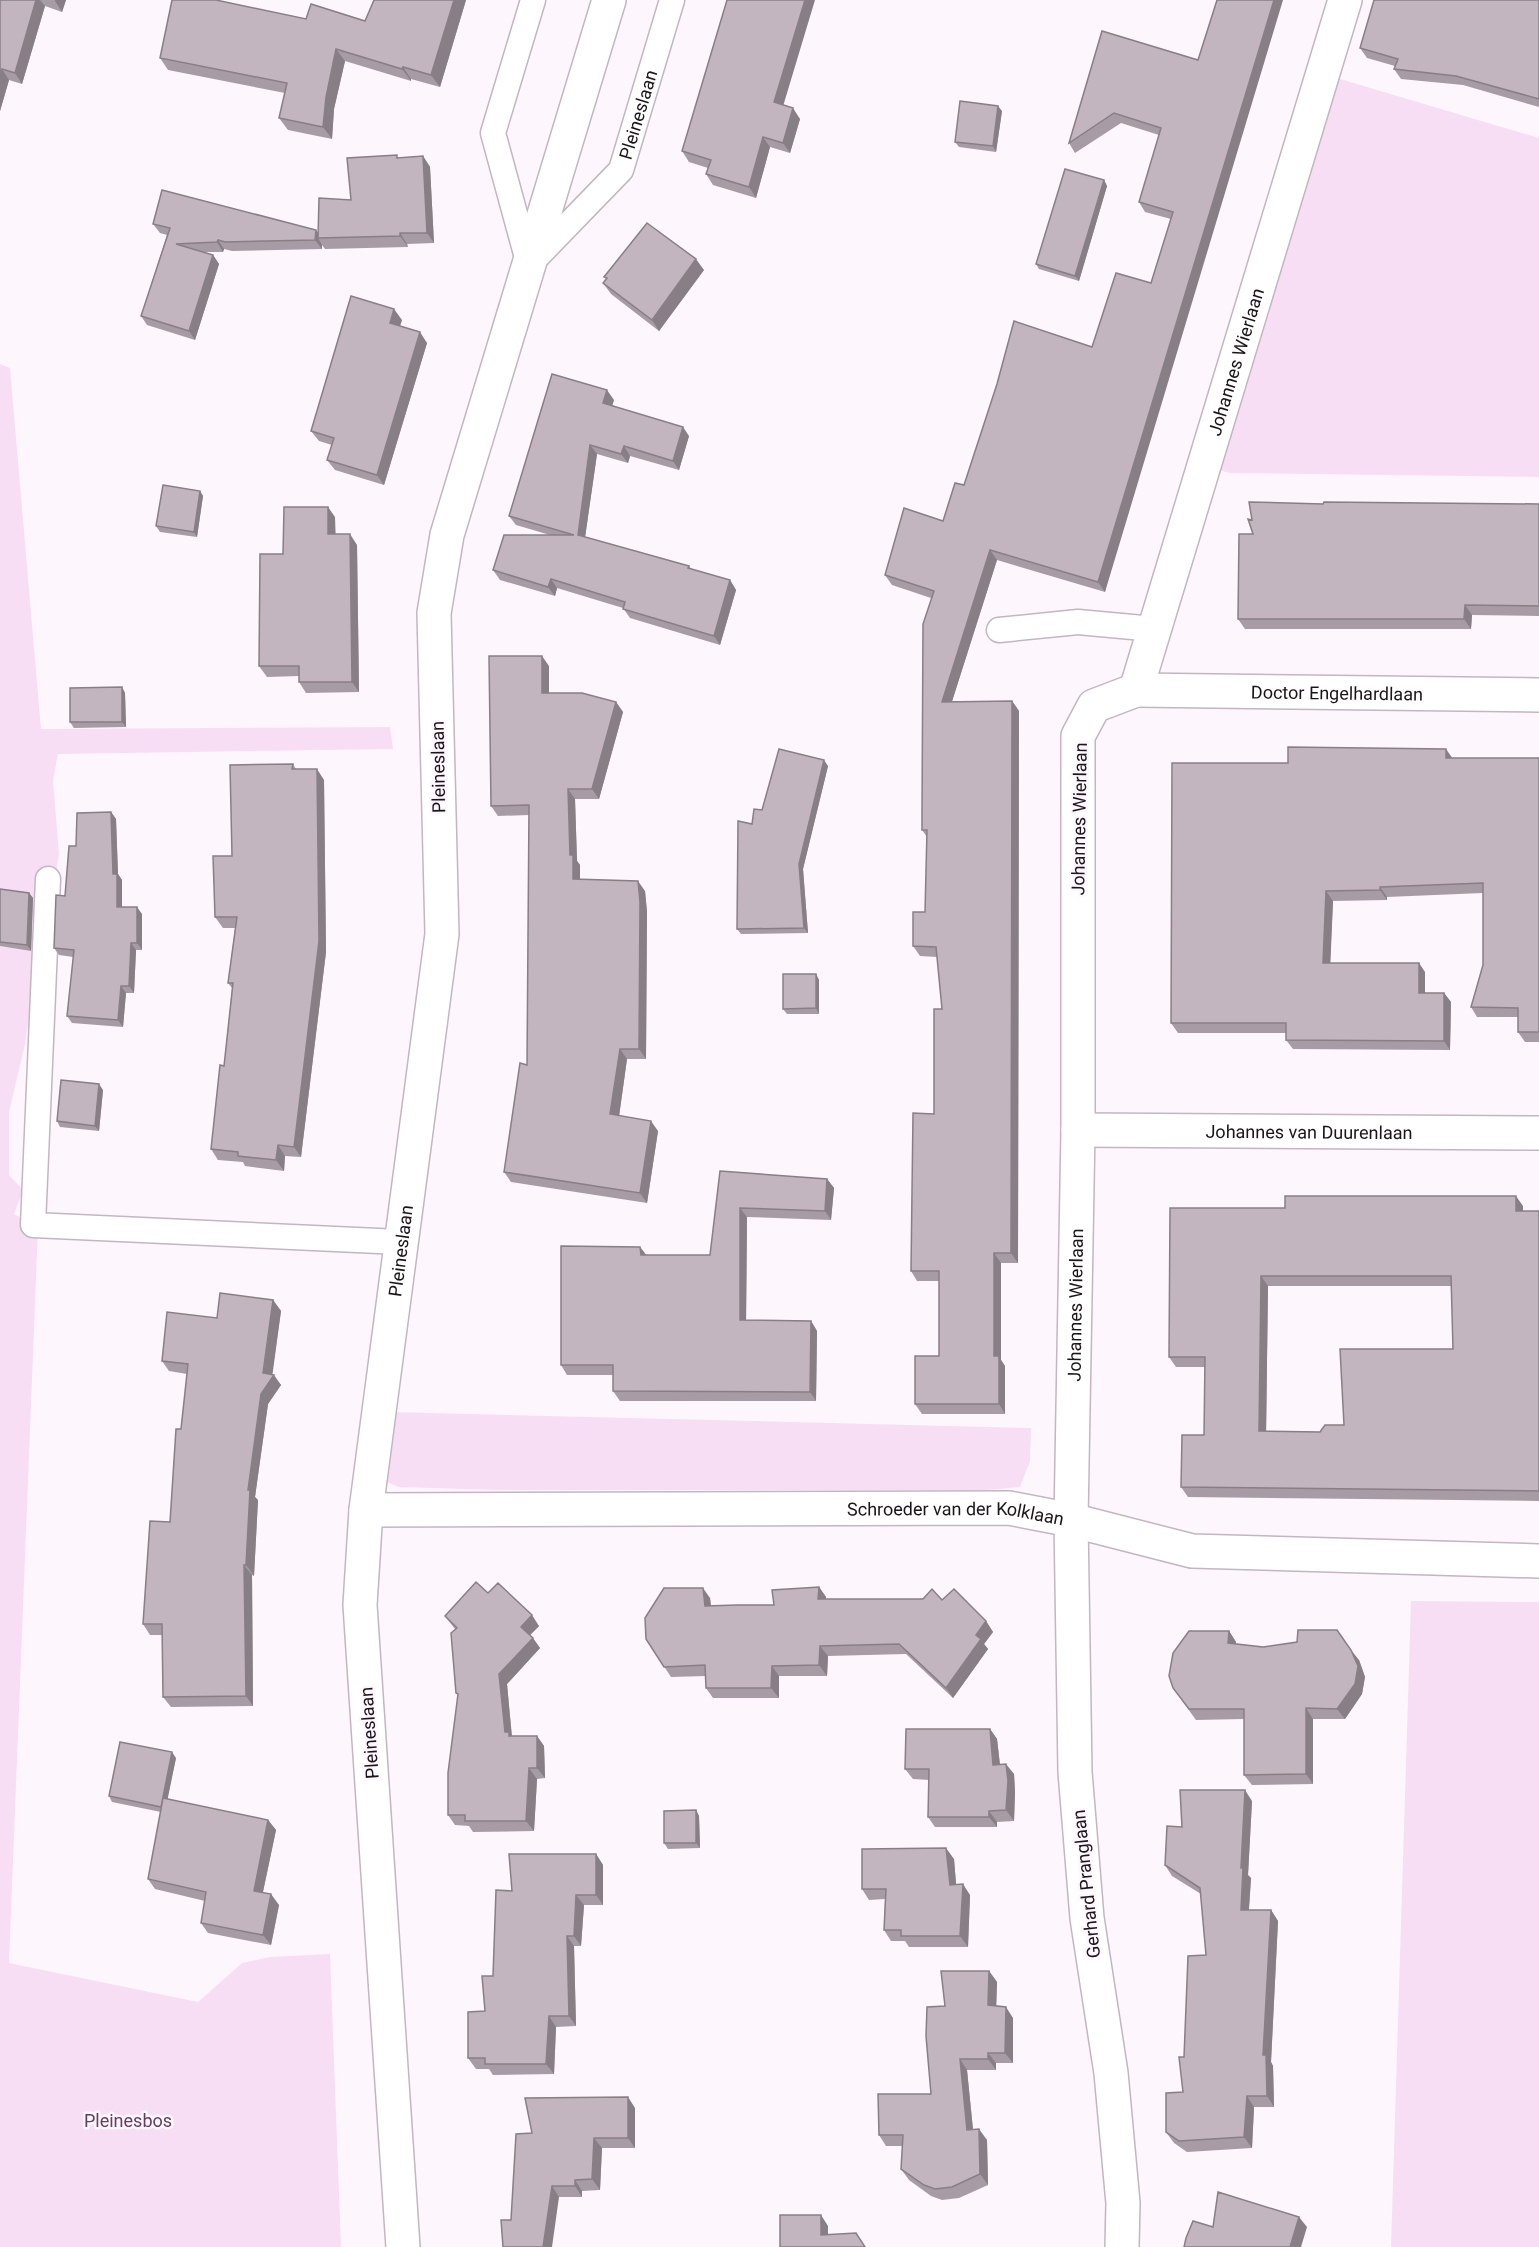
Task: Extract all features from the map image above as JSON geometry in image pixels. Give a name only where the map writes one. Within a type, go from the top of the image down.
[{"type":"street","name":"Pleineslaan","points":[[403,2247],[360,1605],[366,1510],[442,934],[434,613],[447,535],[609,0]]},
{"type":"street","name":"Johannes Wierlaan","points":[[1071,1520],[1078,1130],[1078,736],[1094,706],[1136,690],[1345,0]]},
{"type":"street","name":"Doctor Engelhardlaan","points":[[1136,690],[1539,695]]},
{"type":"street","name":"Johannes van Duurenlaan","points":[[1078,1130],[1539,1132]]},
{"type":"street","name":"Schroeder van der Kolklaan","points":[[366,1510],[1009,1508],[1071,1520],[1192,1551],[1539,1561]]},
{"type":"street","name":"Gerhard Pranglaan","points":[[1071,1520],[1075,1772],[1087,1917],[1114,2109],[1123,2204],[1122,2247]]},
{"type":"lane","points":[[529,265],[493,133],[533,0]]},
{"type":"lane","name":"Pleineslaan","points":[[529,265],[621,170],[672,0]]},
{"type":"lane","points":[[999,630],[1078,622],[1154,629]]},
{"type":"lane","points":[[48,879],[33,1225],[400,1242]]},
{"type":"green space","points":[[1330,76],[1539,138],[1539,477],[1230,473],[1218,470]]},
{"type":"green space","name":"Pleinesbos","points":[[0,364],[10,368],[41,729],[390,727],[393,749],[58,754],[53,780],[59,854],[52,898],[42,927],[25,1044],[9,1112],[9,1175],[23,1190],[14,1214],[38,1227],[9,1963],[198,2002],[242,1963],[270,1957],[330,1954],[341,2247],[0,2247]]},
{"type":"green space","points":[[391,1412],[1031,1428],[1030,1461],[1020,1487],[986,1490],[497,1490],[399,1487],[384,1481]]},
{"type":"green space","points":[[1411,1601],[1539,1602],[1539,2247],[1391,2247]]},
{"type":"building","points":[[0,0],[36,0],[15,73],[2,69],[0,76]]},
{"type":"building","points":[[172,0],[216,0],[306,19],[311,4],[365,21],[374,0],[454,0],[431,75],[403,67],[402,69],[336,49],[326,97],[323,127],[279,118],[287,83],[160,58]]},
{"type":"building","points":[[727,0],[805,0],[774,102],[793,108],[783,143],[763,137],[749,187],[706,174],[711,160],[682,151]]},
{"type":"building","points":[[1217,0],[1274,0],[1098,582],[990,550],[942,702],[1012,701],[1011,1253],[994,1253],[994,1356],[999,1356],[999,1404],[915,1404],[915,1356],[939,1356],[939,1271],[911,1271],[913,1113],[934,1114],[934,1009],[942,1009],[936,947],[913,946],[913,912],[925,912],[927,830],[922,830],[923,624],[934,591],[885,575],[904,508],[943,521],[955,483],[964,485],[997,384],[1014,321],[1092,347],[1116,273],[1151,283],[1173,212],[1139,202],[1161,128],[1114,113],[1069,143],[1102,31],[1198,60]]},
{"type":"building","points":[[1374,0],[1539,0],[1539,99],[1456,76],[1394,69],[1398,59],[1360,48]]},
{"type":"building","points":[[960,101],[998,106],[993,146],[955,142]]},
{"type":"building","points":[[397,155],[397,158],[423,156],[427,233],[318,238],[319,198],[351,200],[347,158]]},
{"type":"building","points":[[1065,169],[1104,180],[1075,276],[1036,264]]},
{"type":"building","points":[[162,190],[316,230],[315,240],[225,242],[218,240],[217,242],[176,244],[213,255],[189,331],[141,316],[170,228],[153,224]]},
{"type":"building","points":[[647,223],[696,259],[652,320],[603,283],[607,278],[604,277]]},
{"type":"building","points":[[351,296],[394,309],[390,323],[420,332],[377,475],[327,460],[334,438],[311,431]]},
{"type":"building","points":[[552,374],[607,390],[603,403],[683,427],[673,461],[624,446],[621,454],[590,445],[578,535],[730,580],[714,636],[623,609],[625,602],[551,579],[548,587],[493,570],[504,535],[574,535],[509,516]]},
{"type":"building","points":[[163,485],[200,491],[194,532],[156,526]]},
{"type":"building","points":[[1249,502],[1539,504],[1539,606],[1465,605],[1464,619],[1238,619],[1239,534],[1253,534],[1248,519],[1252,520]]},
{"type":"building","points":[[284,507],[328,507],[328,534],[350,534],[352,682],[299,682],[299,666],[259,666],[260,554],[283,554]]},
{"type":"building","points":[[489,656],[542,656],[542,693],[582,693],[616,702],[592,789],[568,789],[570,855],[573,855],[573,879],[638,881],[640,902],[639,1049],[620,1049],[610,1114],[651,1121],[640,1193],[504,1172],[520,1063],[527,1065],[529,805],[491,806]]},
{"type":"building","points":[[122,687],[122,722],[70,722],[70,688]]},
{"type":"building","points":[[1288,747],[1446,749],[1446,758],[1539,758],[1539,1032],[1518,1032],[1518,1008],[1471,1007],[1483,965],[1483,883],[1326,891],[1323,963],[1419,963],[1419,993],[1444,993],[1444,1041],[1286,1040],[1286,1023],[1171,1023],[1172,763],[1288,763]]},
{"type":"building","points":[[779,749],[824,760],[799,864],[804,928],[737,929],[738,821],[752,824],[754,809],[762,810]]},
{"type":"building","points":[[293,764],[292,769],[317,769],[319,941],[294,1147],[278,1145],[276,1160],[238,1156],[238,1152],[211,1149],[220,1065],[224,1066],[233,983],[228,983],[237,917],[215,917],[213,856],[232,856],[230,765]]},
{"type":"building","points":[[111,812],[113,874],[117,874],[117,907],[137,907],[137,943],[131,943],[129,986],[121,986],[118,1020],[67,1016],[74,950],[54,948],[56,895],[65,896],[69,846],[76,846],[77,813]]},
{"type":"building","points":[[0,889],[29,893],[27,945],[0,942]]},
{"type":"building","points":[[783,974],[816,974],[816,1008],[783,1009]]},
{"type":"building","points":[[61,1080],[99,1084],[95,1126],[57,1121]]},
{"type":"building","points":[[720,1171],[827,1179],[825,1211],[740,1208],[740,1320],[811,1321],[810,1392],[613,1391],[613,1365],[561,1365],[561,1246],[640,1247],[641,1255],[710,1255]]},
{"type":"building","points":[[1285,1196],[1516,1196],[1516,1211],[1539,1211],[1539,1491],[1181,1487],[1182,1435],[1204,1435],[1205,1357],[1169,1357],[1170,1208],[1285,1208]],"holes":[[[1261,1276],[1451,1276],[1453,1349],[1340,1349],[1344,1425],[1325,1425],[1320,1432],[1259,1431]]]},
{"type":"building","points":[[220,1293],[273,1300],[263,1373],[274,1375],[261,1394],[248,1490],[250,1490],[246,1565],[244,1565],[246,1696],[163,1697],[162,1624],[143,1624],[150,1521],[170,1522],[176,1429],[181,1429],[188,1364],[162,1361],[167,1312],[217,1318]]},
{"type":"building","points":[[476,1582],[488,1593],[498,1583],[532,1615],[521,1627],[533,1638],[499,1674],[505,1732],[509,1732],[509,1736],[537,1736],[537,1768],[529,1768],[526,1821],[465,1821],[465,1815],[448,1815],[448,1773],[458,1694],[456,1693],[451,1633],[457,1628],[445,1616]]},
{"type":"building","points":[[819,1587],[818,1599],[923,1599],[932,1589],[942,1600],[954,1589],[986,1621],[976,1635],[981,1639],[946,1688],[899,1644],[820,1646],[819,1665],[772,1666],[771,1688],[706,1688],[705,1665],[664,1667],[646,1639],[645,1618],[664,1588],[703,1588],[705,1606],[774,1605],[772,1590]]},
{"type":"building","points":[[1298,1630],[1337,1630],[1351,1650],[1358,1666],[1355,1684],[1337,1709],[1306,1708],[1306,1774],[1244,1775],[1244,1709],[1189,1709],[1173,1688],[1169,1676],[1173,1653],[1189,1631],[1229,1631],[1228,1643],[1263,1647],[1297,1642]]},
{"type":"building","points":[[906,1729],[990,1729],[993,1765],[1006,1764],[1008,1781],[1006,1810],[989,1811],[989,1817],[928,1817],[929,1769],[905,1769]]},
{"type":"building","points":[[120,1742],[172,1752],[161,1807],[109,1796]]},
{"type":"building","points":[[1180,1790],[1245,1790],[1241,1910],[1271,1910],[1263,2055],[1266,2055],[1267,2096],[1247,2096],[1244,2137],[1179,2141],[1166,2132],[1166,2093],[1183,2092],[1179,2057],[1184,2057],[1188,1956],[1206,1955],[1200,1888],[1165,1865],[1167,1826],[1182,1827]]},
{"type":"building","points":[[163,1798],[268,1820],[254,1891],[271,1894],[263,1935],[201,1923],[206,1892],[148,1879]]},
{"type":"building","points":[[696,1810],[696,1843],[664,1843],[664,1811]]},
{"type":"building","points":[[946,1848],[950,1885],[963,1884],[960,1936],[901,1936],[901,1930],[884,1930],[886,1889],[862,1889],[862,1849]]},
{"type":"building","points":[[509,1854],[596,1854],[596,1895],[576,1895],[574,1936],[567,1936],[569,2016],[549,2016],[546,2064],[485,2064],[485,2058],[468,2058],[468,2012],[485,2011],[482,1976],[493,1976],[496,1890],[512,1891]]},
{"type":"building","points":[[941,1971],[989,1971],[988,2005],[1006,2007],[1005,2053],[988,2053],[988,2059],[960,2059],[967,2130],[979,2129],[980,2174],[952,2187],[935,2189],[924,2185],[901,2169],[903,2135],[879,2135],[878,2094],[931,2094],[926,2036],[927,2007],[945,2006]]},
{"type":"building","points":[[628,2097],[628,2138],[594,2138],[592,2179],[575,2180],[575,2186],[552,2186],[543,2247],[503,2247],[501,2220],[511,2220],[516,2134],[532,2133],[525,2098]]},
{"type":"building","points":[[1218,2192],[1299,2217],[1290,2247],[1184,2247],[1193,2221],[1213,2227]]},
{"type":"building","points":[[780,2215],[821,2215],[821,2235],[856,2233],[865,2247],[780,2247]]}]
